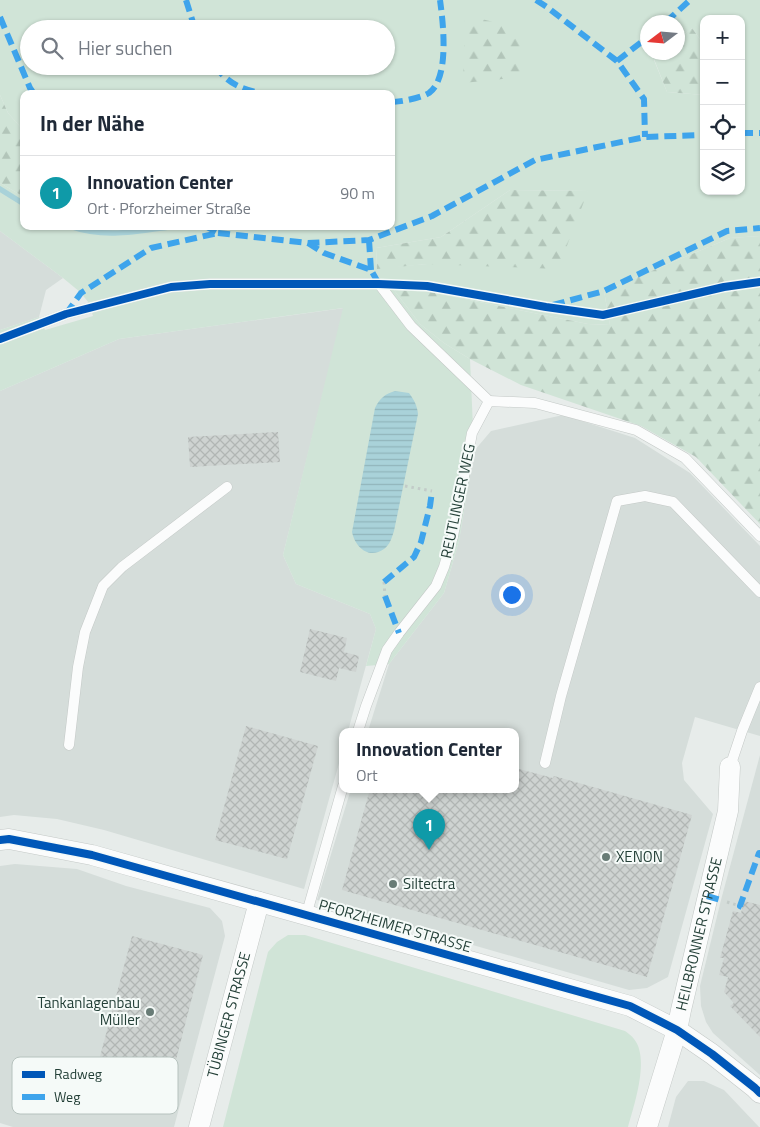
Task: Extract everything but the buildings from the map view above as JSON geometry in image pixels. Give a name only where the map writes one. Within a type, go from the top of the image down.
[{"type":"street","name":"HEILBRONNER STRASSE","points":[[647,1127],[677,1030],[728,811],[730,767]]},
{"type":"street","name":"PFORZHEIMER STRASSE","points":[[0,840],[9,839],[92,855],[630,1006],[677,1030],[760,1093]]},
{"type":"street","name":"TÜBINGER STRASSE","points":[[199,1127],[259,902]]},
{"type":"lane","points":[[0,339],[66,314],[170,287],[210,284],[379,284],[411,326],[489,402],[535,403],[636,430],[685,458],[760,536]]},
{"type":"lane","name":"REUTLINGER WEG","points":[[359,728],[387,650],[436,586],[444,567],[453,536],[472,433],[489,402]]},
{"type":"lane","points":[[69,745],[78,667],[85,632],[103,586],[122,567],[227,487]]},
{"type":"lane","points":[[545,763],[561,696],[617,501],[645,496],[673,502],[760,592]]},
{"type":"lane","points":[[730,767],[760,687]]},
{"type":"lane","points":[[306,916],[341,793]]},
{"type":"path","points":[[405,486],[432,491]]},
{"type":"path","points":[[384,582],[385,596]]},
{"type":"path","points":[[721,900],[740,906]]},
{"type":"shaded area","points":[[0,231],[63,278],[46,290],[39,317],[0,330]]},
{"type":"shaded area","points":[[344,308],[283,555],[296,584],[370,614],[376,629],[349,728],[339,728],[339,763],[304,889],[104,830],[57,819],[14,815],[0,817],[0,391],[119,339]]},
{"type":"shaded area","points":[[563,415],[635,438],[690,473],[760,546],[760,736],[695,717],[682,763],[684,780],[713,814],[668,977],[647,988],[629,990],[317,900],[350,793],[519,793],[519,728],[369,728],[389,664],[444,593],[459,541],[474,451],[491,431]]},
{"type":"shaded area","points":[[760,755],[760,1075],[713,1033],[706,1022],[701,1006],[700,986]]},
{"type":"shaded area","points":[[15,864],[77,869],[126,886],[210,908],[222,921],[225,936],[178,1112],[178,1057],[12,1057],[12,1114],[177,1114],[174,1127],[13,1127],[0,1123],[0,866]]},
{"type":"shaded area","points":[[688,1081],[704,1081],[724,1090],[759,1127],[668,1127],[676,1097]]},
{"type":"green space","points":[[0,0],[760,0],[760,236],[730,238],[604,291],[610,325],[588,324],[430,292],[394,290],[420,324],[444,343],[470,359],[474,451],[459,541],[444,593],[389,664],[366,666],[376,629],[370,614],[296,584],[283,555],[343,308],[119,339],[0,391],[0,330],[39,317],[45,330],[93,316],[89,303],[80,292],[0,231],[0,183],[20,195],[20,230],[395,230],[395,90],[20,90],[20,126],[8,113],[0,95]],"holes":[[[510,190],[588,191],[427,264],[377,268],[376,248],[441,237]]]},
{"type":"green space","points":[[465,15],[522,29],[522,77],[463,83]]},
{"type":"green space","points":[[692,28],[700,39],[700,95],[667,92],[654,60],[685,60],[685,34]]},
{"type":"green space","points":[[0,95],[8,113],[20,126],[20,195],[0,183]]},
{"type":"green space","points":[[510,190],[588,191],[558,269],[427,264],[377,269],[376,248],[441,237]]},
{"type":"green space","points":[[760,236],[760,524],[696,457],[641,426],[521,385],[470,359],[444,343],[420,324],[394,290],[430,292],[588,324],[610,325],[604,291],[730,238]]},
{"type":"green space","points":[[288,935],[305,935],[625,1031],[634,1039],[639,1047],[641,1058],[639,1082],[628,1127],[223,1127],[268,952],[277,942]]},
{"type":"water","points":[[395,391],[409,393],[415,403],[418,414],[392,538],[384,549],[373,553],[359,547],[352,532],[375,408],[383,397]]},
{"type":"waterway","points":[[0,189],[20,202]]},
{"type":"waterway","points":[[83,230],[109,233],[149,230]]},
{"type":"marked path","points":[[186,0],[192,20]]},
{"type":"marked path","points":[[395,101],[421,97],[429,93],[436,86],[440,75],[443,49],[440,0]]},
{"type":"marked path","points":[[536,0],[617,61],[644,99],[645,137]]},
{"type":"marked path","points":[[674,15],[690,0]]},
{"type":"marked path","points":[[0,17],[20,64]]},
{"type":"marked path","points":[[617,61],[640,43]]},
{"type":"marked path","points":[[25,75],[31,90]]},
{"type":"marked path","points":[[222,75],[236,85],[249,90]]},
{"type":"marked path","points":[[745,133],[760,133]]},
{"type":"marked path","points":[[218,233],[308,243],[369,240],[432,216],[535,160],[645,137],[700,135]]},
{"type":"marked path","points":[[553,305],[604,291],[727,231],[760,228]]},
{"type":"marked path","points":[[66,314],[81,293],[151,248],[218,233],[212,230]]},
{"type":"marked path","points":[[369,240],[371,270]]},
{"type":"marked path","points":[[308,243],[324,253],[371,270],[379,284],[382,284]]},
{"type":"marked path","points":[[384,582],[414,557],[421,542],[432,491]]},
{"type":"marked path","points":[[385,596],[399,633]]},
{"type":"marked path","points":[[742,907],[740,906],[760,853]]},
{"type":"marked path","points":[[707,896],[721,900]]},
{"type":"cycle path","points":[[0,339],[66,314],[171,287],[210,284],[379,284],[427,286],[603,315],[724,287],[760,282]]},
{"type":"cycle path","points":[[0,840],[9,839],[92,855],[630,1006],[677,1030],[712,1054],[760,1093]]},
{"type":"place","name":"Innovation Center","points":[[429,850]]},
{"type":"place","name":"XENON","points":[[606,857]]},
{"type":"place","name":"Siltectra","points":[[393,884]]},
{"type":"place","name":"Tankanlagenbau Müller","points":[[150,1012]]}]
